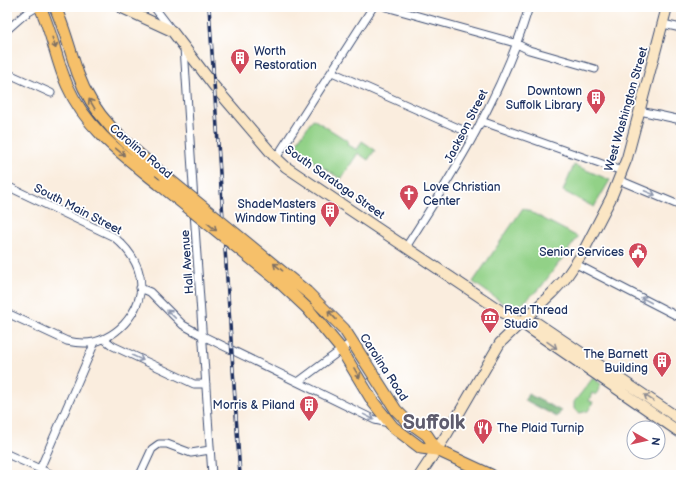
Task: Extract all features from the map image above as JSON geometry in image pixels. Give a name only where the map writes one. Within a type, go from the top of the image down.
[{"type":"main road","name":"Carolina Road","points":[[38,7],[52,37],[68,86],[82,112],[109,143],[276,279],[308,309],[341,349],[373,402],[389,423],[399,433],[421,448],[437,450]]},
{"type":"main road","name":"Carolina Road","points":[[55,7],[64,29],[80,81],[96,111],[113,131],[159,171],[307,292],[335,318],[353,341],[396,410],[405,420],[428,435],[437,450]]},
{"type":"main road","points":[[437,450],[491,475]]},
{"type":"street","points":[[7,30],[18,19],[38,7]]},
{"type":"street","points":[[120,7],[172,31]]},
{"type":"street","name":"South Saratoga Street","points":[[154,7],[184,47],[276,158],[321,191],[504,313],[520,322],[681,433]]},
{"type":"street","points":[[276,158],[373,7]]},
{"type":"street","points":[[386,7],[517,44],[529,50],[596,69]]},
{"type":"street","name":"Jackson Street","points":[[406,247],[452,175],[474,135],[507,69],[529,7]]},
{"type":"street","name":"West Washington Street","points":[[420,475],[437,450],[500,343],[520,322],[552,293],[576,264],[620,176],[640,111],[667,7]]},
{"type":"street","points":[[663,24],[681,28]]},
{"type":"street","name":"Hall Avenue","points":[[184,47],[212,475]]},
{"type":"street","points":[[332,72],[474,135]]},
{"type":"street","points":[[7,73],[51,93]]},
{"type":"street","points":[[640,111],[681,120]]},
{"type":"street","points":[[481,121],[620,176],[681,206]]},
{"type":"street","name":"South Main Street","points":[[7,186],[114,237],[124,245],[134,260],[138,270],[140,288]]},
{"type":"street","points":[[576,264],[681,318]]},
{"type":"street","points":[[7,313],[67,341],[82,343],[95,342],[104,339],[119,329],[130,316],[136,306],[140,288],[150,292],[183,325],[203,336],[375,420],[389,423]]},
{"type":"street","points":[[520,322],[537,323],[681,420]]},
{"type":"street","points":[[104,339],[113,346],[194,384],[206,384]]},
{"type":"street","points":[[298,382],[353,341]]},
{"type":"street","points":[[40,469],[95,342]]},
{"type":"street","points":[[140,475],[152,449],[159,444],[167,444],[191,452],[210,450]]},
{"type":"street","points":[[7,454],[53,475]]},
{"type":"green space","points":[[313,119],[348,141],[347,144],[357,150],[362,141],[375,150],[368,160],[358,153],[341,179],[293,148]]},
{"type":"green space","points":[[574,165],[610,180],[594,207],[563,191]]},
{"type":"green space","points":[[523,208],[578,237],[541,287],[514,311],[473,282]]},
{"type":"green space","points":[[593,378],[601,384],[596,395],[592,393],[589,401],[593,402],[588,411],[580,413],[574,409],[574,402]]},
{"type":"green space","points":[[528,394],[561,411],[557,417],[525,400]]},
{"type":"railway","points":[[209,7],[240,475]]},
{"type":"place","name":"Worth Restoration","points":[[240,75]]},
{"type":"place","name":"Downtown Suffolk Library","points":[[596,115]]},
{"type":"place","name":"Love Christian Center","points":[[409,211]]},
{"type":"place","name":"ShadeMasters Window Tinting","points":[[330,228]]},
{"type":"place","name":"Senior Services","points":[[638,269]]},
{"type":"place","name":"Red Thread Studio","points":[[490,334]]},
{"type":"place","name":"The Barnett Building","points":[[662,378]]},
{"type":"place","name":"Morris & Piland","points":[[309,422]]},
{"type":"place","name":"The Plaid Turnip","points":[[483,445]]},
{"type":"district","name":"Suffolk","points":[[434,422]]}]
